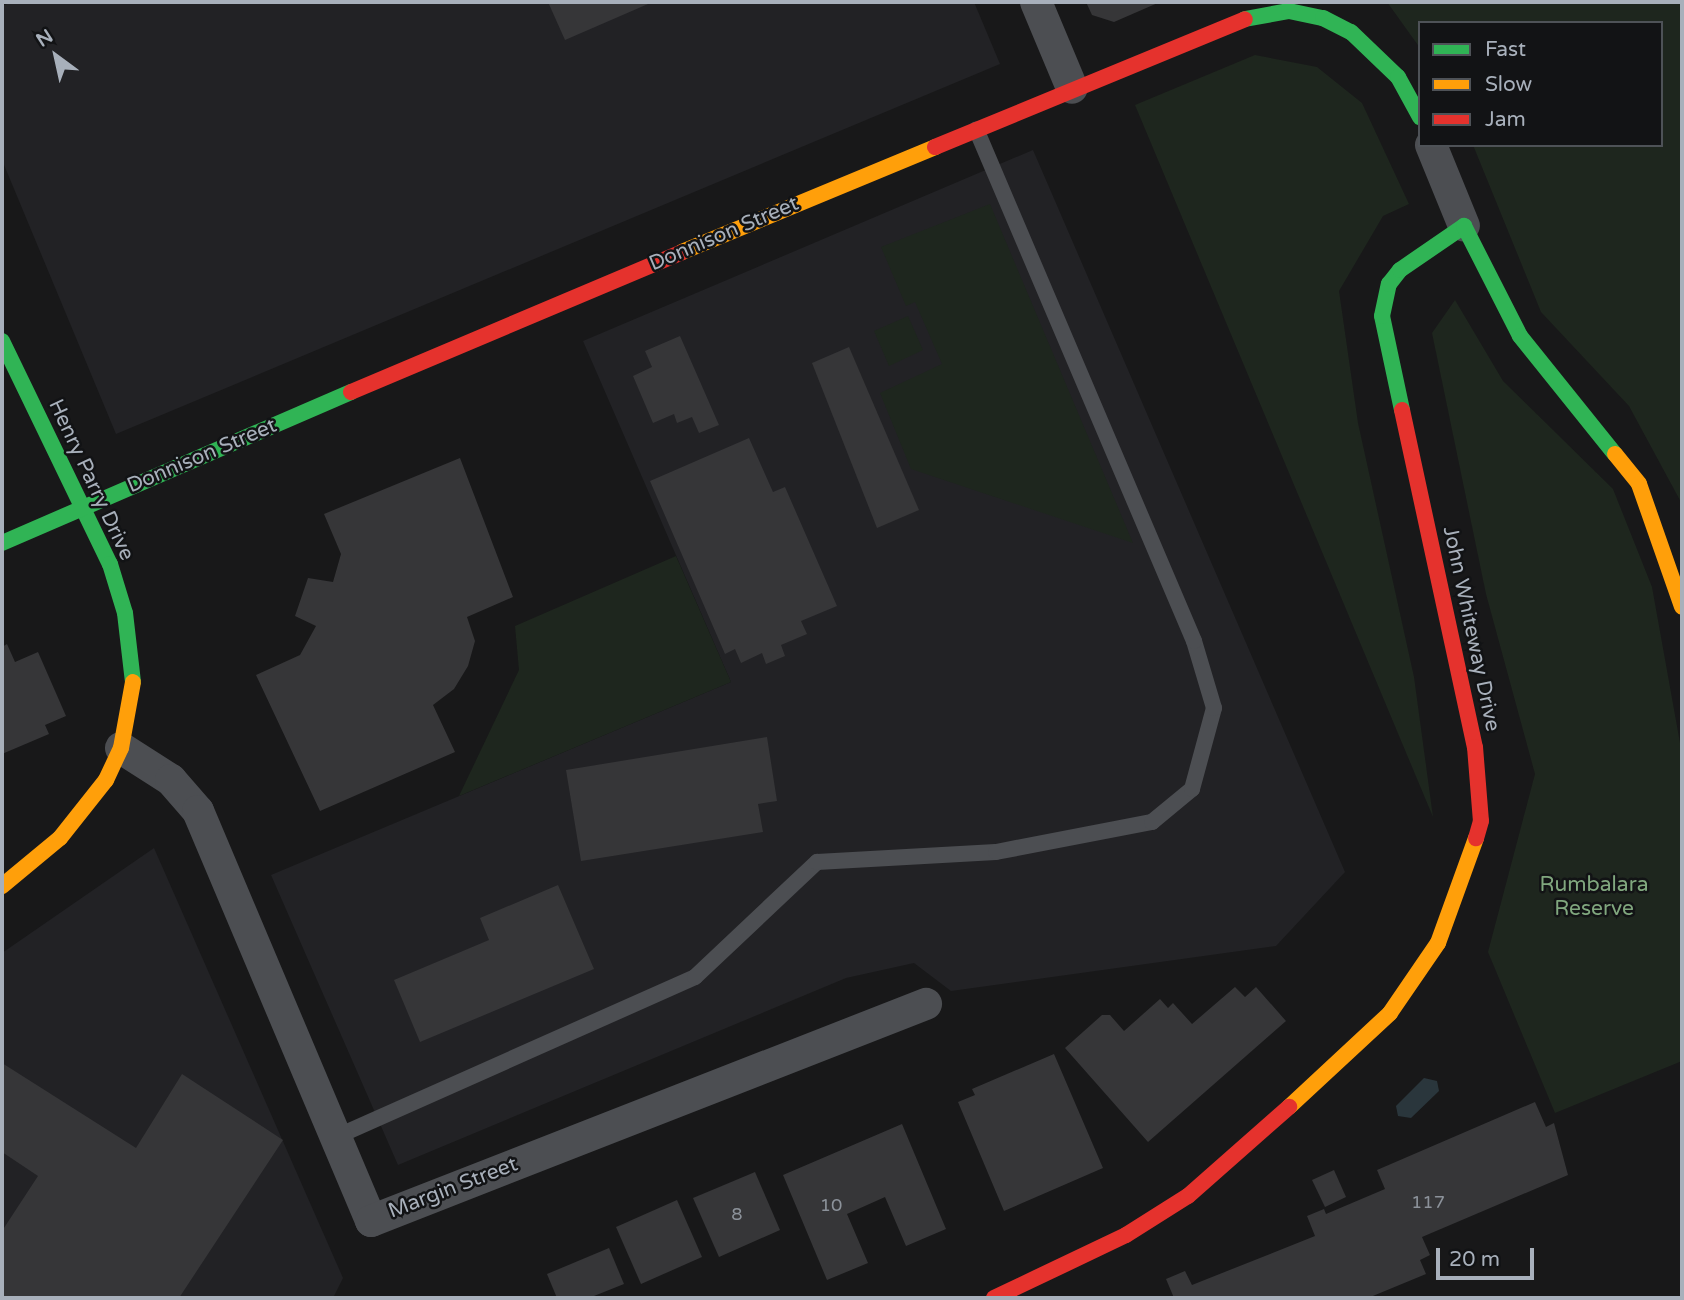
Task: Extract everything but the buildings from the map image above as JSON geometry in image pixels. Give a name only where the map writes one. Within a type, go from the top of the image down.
[{"type":"street","points":[[1036,2],[1072,88]]},
{"type":"street","name":"Donnison Street","points":[[2,542],[1207,30],[1289,11],[1323,18],[1376,54],[1398,77],[1418,113]]},
{"type":"street","points":[[1432,147],[1464,226],[1520,336],[1639,484],[1682,607]]},
{"type":"street","name":"John Whiteway Drive","points":[[994,1298],[1126,1235],[1188,1196],[1390,1013],[1438,943],[1481,821],[1477,772],[1382,316],[1387,291],[1400,270],[1464,226]]},
{"type":"street","name":"Henry Parry Drive","points":[[2,341],[110,564],[132,649],[130,716],[121,748],[85,810],[2,886]]},
{"type":"street","name":"Margin Street","points":[[121,748],[170,780],[198,811],[338,1136],[371,1221],[926,1004]]},
{"type":"lane","points":[[1207,30],[1265,2]]},
{"type":"lane","points":[[338,1136],[695,977],[817,862],[996,852],[1152,822],[1192,789],[1214,708],[1194,641],[976,129]]},
{"type":"shaded area","points":[[13,2],[974,2],[1000,64],[116,434],[2,160],[2,6]]},
{"type":"shaded area","points":[[1033,150],[1345,872],[1276,946],[951,991],[914,963],[846,978],[398,1165],[271,875],[731,682],[583,341]]},
{"type":"shaded area","points":[[154,848],[343,1278],[333,1298],[2,1298],[2,953]]},
{"type":"shaded area","points":[[1424,1078],[1437,1081],[1439,1091],[1411,1118],[1398,1116],[1396,1106]]},
{"type":"green space","points":[[1387,2],[1682,2],[1682,504],[1629,406],[1541,312],[1474,147],[1663,147],[1663,21],[1418,21],[1418,45]]},
{"type":"green space","points":[[1255,55],[1317,67],[1362,103],[1409,204],[1383,216],[1339,291],[1358,423],[1414,677],[1433,817],[1135,105]]},
{"type":"green space","points":[[990,204],[1133,543],[911,469],[880,393],[942,364],[915,302],[906,306],[881,247]]},
{"type":"green space","name":"Rumbalara Reserve","points":[[1455,300],[1503,381],[1613,489],[1652,587],[1682,754],[1682,1061],[1555,1113],[1488,952],[1535,774],[1486,594],[1432,333]]},
{"type":"green space","points":[[908,316],[923,350],[889,366],[874,331]]},
{"type":"green space","points":[[676,556],[731,682],[459,796],[519,670],[515,626]]},
{"type":"traffic: fast","points":[[1245,19],[1289,11],[1323,18],[1351,32],[1398,77],[1418,113]]},
{"type":"traffic: fast","points":[[1402,410],[1382,316],[1389,284],[1400,270],[1464,226],[1520,336],[1615,454]]},
{"type":"traffic: fast","points":[[2,341],[110,564],[125,613],[133,682]]},
{"type":"traffic: fast","points":[[2,543],[351,392]]},
{"type":"traffic: slow","points":[[682,252],[935,147]]},
{"type":"traffic: slow","points":[[1615,454],[1639,484],[1682,607]]},
{"type":"traffic: slow","points":[[2,886],[60,838],[106,780],[121,748],[133,682]]},
{"type":"traffic: slow","points":[[1289,1107],[1390,1013],[1438,943],[1476,838]]},
{"type":"traffic: jam","points":[[935,147],[1245,19]]},
{"type":"traffic: jam","points":[[351,392],[682,252]]},
{"type":"traffic: jam","points":[[1402,410],[1475,747],[1481,821],[1476,838]]},
{"type":"traffic: jam","points":[[994,1298],[1126,1235],[1188,1196],[1289,1107]]}]
